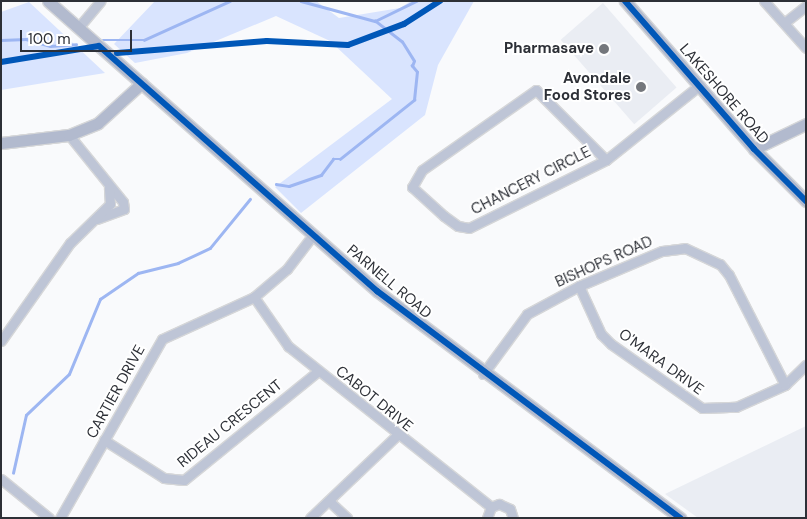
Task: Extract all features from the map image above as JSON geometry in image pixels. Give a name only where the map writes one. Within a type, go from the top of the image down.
[{"type":"street","name":"PARNELL ROAD","points":[[48,1],[377,291],[483,374],[680,518]]},
{"type":"street","points":[[78,28],[101,1]]},
{"type":"street","name":"LAKESHORE ROAD","points":[[625,1],[754,149],[806,201]]},
{"type":"street","points":[[764,1],[806,48]]},
{"type":"street","points":[[784,23],[806,6]]},
{"type":"street","points":[[1,143],[69,135],[98,124],[142,83]]},
{"type":"street","name":"CHANCERY CIRCLE","points":[[606,160],[536,90],[422,170],[412,186],[444,216],[458,226],[469,228],[606,160],[700,85]]},
{"type":"street","points":[[754,149],[806,124]]},
{"type":"street","points":[[69,135],[124,209],[96,220]]},
{"type":"street","points":[[1,341],[60,255],[110,204],[109,188]]},
{"type":"street","name":"CARTIER DRIVE","points":[[60,518],[162,339],[254,297],[287,269],[313,234]]},
{"type":"street","name":"BISHOPS ROAD","points":[[483,374],[527,314],[579,286],[662,251],[685,248],[702,254],[729,275],[785,385]]},
{"type":"street","name":"O'MARA DRIVE","points":[[579,286],[601,334],[611,344],[702,408],[736,408],[785,385],[806,365]]},
{"type":"street","name":"CABOT DRIVE","points":[[254,297],[288,346],[396,436],[491,507],[507,506],[513,518]]},
{"type":"street","name":"RIDEAU CRESCENT","points":[[104,440],[164,478],[184,480],[318,371]]},
{"type":"street","points":[[310,518],[396,436]]},
{"type":"street","points":[[1,479],[49,518]]},
{"type":"street","points":[[329,501],[348,518]]},
{"type":"street","points":[[487,518],[491,507]]},
{"type":"shaded area","points":[[155,1],[316,1],[339,18],[400,8],[411,1],[474,1],[438,65],[425,115],[301,213],[275,187],[392,99],[330,41],[276,16],[187,53],[135,63],[114,44]]},
{"type":"shaded area","points":[[29,2],[105,73],[1,90],[1,12]]},
{"type":"shaded area","points":[[603,3],[676,88],[634,124],[561,40]]},
{"type":"shaded area","points":[[806,426],[806,518],[698,518],[665,494]]},
{"type":"waterway","points":[[103,40],[144,40],[230,1]]},
{"type":"waterway","points":[[301,1],[375,21],[416,1]]},
{"type":"waterway","points":[[276,184],[289,186],[321,175],[333,159],[340,159],[414,100],[417,72],[412,66],[414,61],[402,42],[375,21]]},
{"type":"waterway","points":[[1,40],[26,39],[50,46],[76,44]]},
{"type":"waterway","points":[[13,473],[26,415],[69,374],[100,299],[138,273],[178,263],[210,248],[250,199]]},
{"type":"cycle path","points":[[117,53],[267,41],[348,45],[404,24],[440,1]]},
{"type":"cycle path","points":[[625,1],[754,149],[806,201]]},
{"type":"cycle path","points":[[1,62],[99,46],[377,291],[680,518]]},
{"type":"place","name":"Pharmasave","points":[[604,49]]},
{"type":"place","name":"Avondale Food Stores","points":[[641,87]]}]
